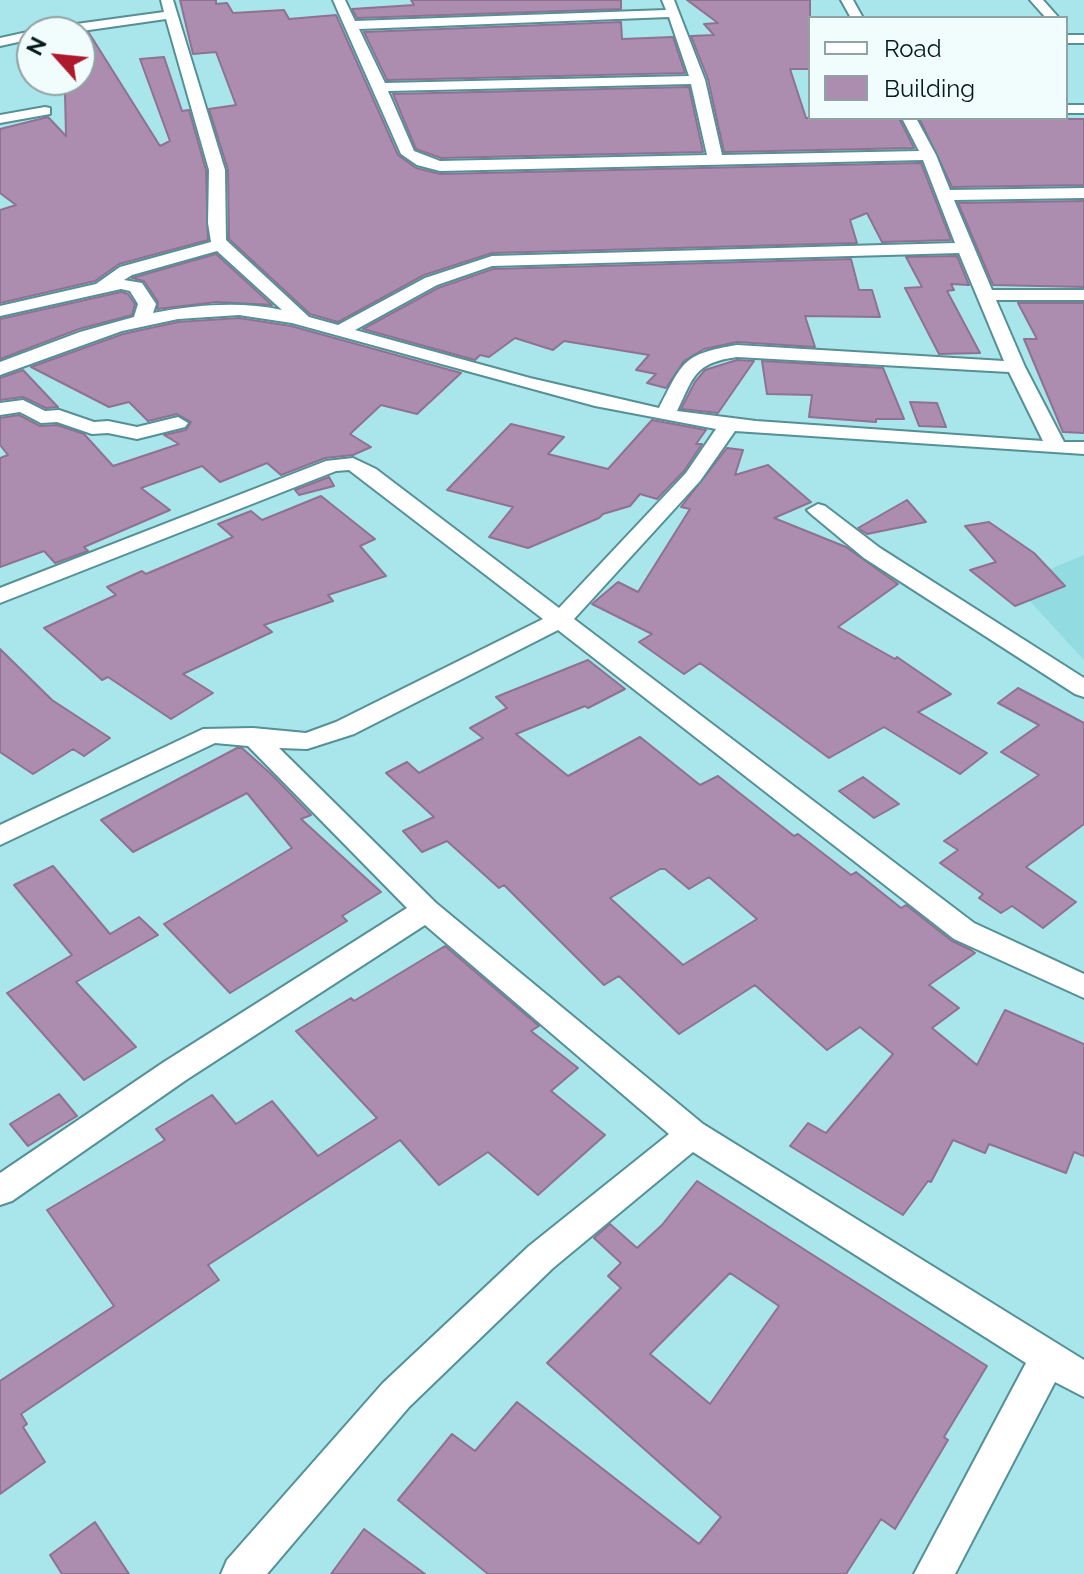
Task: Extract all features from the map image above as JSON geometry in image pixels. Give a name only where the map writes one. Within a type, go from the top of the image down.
[{"type":"street","points":[[339,0],[380,87],[400,141],[408,154],[422,162],[440,166],[929,155]]},
{"type":"street","points":[[1036,0],[1051,16]]},
{"type":"street","points":[[96,22],[169,7],[217,170],[219,196],[215,223],[219,245],[301,318]]},
{"type":"street","points":[[351,25],[671,7],[684,33],[698,80],[716,162]]},
{"type":"street","points":[[380,87],[698,80]]},
{"type":"street","points":[[0,119],[45,111]]},
{"type":"street","points":[[910,120],[929,155],[1016,367],[1057,448]]},
{"type":"street","points":[[945,195],[1084,193]]},
{"type":"street","points":[[101,287],[126,271],[219,245]]},
{"type":"street","points":[[338,332],[434,278],[462,267],[492,261],[965,248]]},
{"type":"street","points":[[0,311],[121,284],[136,287],[147,304],[142,322]]},
{"type":"street","points":[[987,295],[1084,295]]},
{"type":"street","points":[[0,369],[76,339],[142,322],[198,312],[240,310],[301,318],[338,332],[543,387],[728,426],[1084,448]]},
{"type":"street","points":[[665,415],[690,366],[717,354],[737,351],[1016,367]]},
{"type":"street","points":[[0,409],[23,406],[41,417],[59,416],[92,428],[108,427],[137,433],[178,423]]},
{"type":"street","points":[[0,836],[212,735],[307,741],[345,728],[561,619],[693,477],[728,426]]},
{"type":"street","points":[[0,596],[333,465],[353,464],[561,619],[964,931],[1084,987]]},
{"type":"street","points":[[818,510],[872,553],[1002,633],[1084,689]]},
{"type":"street","points":[[253,736],[426,910],[692,1134],[1084,1380]]},
{"type":"street","points":[[0,1191],[175,1071],[426,910]]},
{"type":"street","points":[[241,1574],[396,1395],[541,1257],[692,1134]]},
{"type":"street","points":[[934,1574],[1049,1356]]},
{"type":"shaded area","points":[[1084,555],[1084,660],[1014,584]]},
{"type":"building","points":[[180,0],[216,0],[216,4],[227,3],[233,13],[284,10],[289,19],[336,15],[398,155],[416,168],[440,174],[921,163],[951,240],[882,242],[867,213],[850,220],[857,243],[492,253],[424,275],[338,322],[310,314],[229,239],[228,170],[209,109],[236,105],[216,52],[193,54]]},
{"type":"building","points":[[411,0],[621,0],[621,9],[357,18],[352,9],[414,5]]},
{"type":"building","points":[[687,0],[810,0],[808,69],[790,69],[806,118],[900,120],[914,148],[724,152],[708,79],[691,36],[714,35],[704,24],[718,23]]},
{"type":"building","points":[[621,22],[622,39],[673,37],[685,73],[387,80],[364,32]]},
{"type":"building","points":[[96,44],[160,146],[170,141],[140,59],[164,57],[182,111],[189,110],[206,170],[208,240],[119,264],[95,281],[0,303],[0,210],[16,205],[0,193],[0,129],[48,117],[66,136],[65,96],[96,96]]},
{"type":"building","points":[[689,87],[703,152],[441,158],[416,149],[393,94]]},
{"type":"building","points":[[1084,119],[1084,185],[952,187],[920,120]]},
{"type":"building","points":[[1084,201],[1084,287],[993,285],[958,203]]},
{"type":"building","points":[[216,254],[272,305],[217,302],[157,309],[158,302],[144,281],[132,278]]},
{"type":"building","points":[[957,256],[969,285],[951,284],[954,290],[947,291],[980,353],[939,354],[905,288],[922,287],[906,257]]},
{"type":"building","points":[[851,259],[859,290],[872,290],[880,317],[805,316],[815,347],[737,342],[704,349],[684,361],[666,388],[647,383],[656,374],[636,370],[649,355],[564,341],[553,350],[515,338],[489,357],[480,355],[475,360],[363,329],[438,288],[493,269]]},
{"type":"building","points":[[121,292],[128,294],[135,304],[132,315],[79,329],[0,359],[0,319]]},
{"type":"building","points":[[1018,303],[1084,303],[1084,433],[1063,432],[1024,339],[1037,339]]},
{"type":"building","points":[[239,318],[291,326],[461,373],[417,414],[381,405],[350,434],[371,447],[353,455],[325,458],[281,475],[267,463],[220,482],[202,466],[141,488],[170,510],[84,547],[88,551],[55,563],[44,551],[0,567],[0,458],[8,455],[0,445],[0,418],[19,415],[40,426],[57,425],[84,434],[113,466],[179,444],[164,435],[186,430],[191,422],[177,414],[148,421],[129,402],[109,407],[31,367],[123,334],[178,322]]},
{"type":"building","points":[[737,360],[754,361],[718,413],[681,409],[705,370]]},
{"type":"building","points":[[762,361],[883,368],[904,419],[876,419],[876,422],[809,417],[812,395],[767,394]]},
{"type":"building","points":[[23,370],[58,407],[46,408],[23,397],[0,400],[0,378]]},
{"type":"building","points":[[910,402],[937,403],[946,427],[919,426]]},
{"type":"building","points":[[652,420],[706,430],[696,444],[702,444],[684,471],[657,499],[640,494],[630,506],[603,514],[528,548],[489,537],[513,507],[447,490],[511,424],[564,437],[548,454],[608,469]]},
{"type":"building","points":[[727,448],[743,450],[735,475],[768,465],[811,502],[774,518],[846,547],[898,584],[838,627],[895,659],[897,657],[951,694],[918,712],[987,753],[960,774],[884,727],[829,758],[700,663],[684,674],[639,642],[652,634],[592,604],[618,582],[638,592],[690,509],[681,507]]},
{"type":"building","points":[[329,477],[334,486],[299,495],[295,490]]},
{"type":"building","points":[[321,496],[375,539],[360,546],[386,576],[328,595],[333,601],[264,625],[272,632],[183,674],[213,693],[171,719],[108,677],[102,680],[44,628],[116,595],[107,587],[233,537],[218,524],[251,511],[262,520]]},
{"type":"building","points":[[907,500],[926,522],[867,534],[858,528]]},
{"type":"building","points":[[989,522],[1034,553],[1065,586],[1015,606],[970,570],[996,562],[965,526]]},
{"type":"building","points":[[0,649],[52,700],[110,738],[84,756],[73,749],[33,774],[0,752]]},
{"type":"building","points":[[588,660],[625,689],[588,708],[585,706],[516,734],[568,776],[640,737],[700,785],[718,776],[794,836],[798,834],[851,875],[856,872],[901,908],[906,905],[952,941],[975,953],[929,985],[959,1008],[932,1028],[977,1065],[1005,1010],[1084,1044],[1084,1156],[1074,1152],[1066,1173],[989,1144],[985,1153],[953,1140],[931,1182],[928,1181],[903,1215],[790,1146],[808,1123],[826,1133],[893,1054],[860,1027],[827,1050],[755,985],[679,1034],[619,976],[604,985],[504,885],[499,888],[447,841],[422,852],[403,831],[434,817],[386,773],[407,762],[419,773],[483,738],[470,728],[507,708],[496,697]],"holes":[[[665,869],[689,889],[709,877],[757,919],[683,965],[610,898]]]},
{"type":"building","points":[[1018,688],[1084,723],[1084,824],[1026,867],[1076,902],[1043,928],[1012,906],[1001,913],[979,898],[983,894],[940,863],[958,850],[944,841],[1039,775],[1001,752],[1039,725],[998,703]]},
{"type":"building","points":[[242,748],[271,774],[311,815],[301,819],[381,892],[342,916],[347,921],[230,993],[164,924],[292,848],[247,793],[133,852],[101,820]]},
{"type":"building","points":[[863,777],[899,804],[874,818],[839,791]]},
{"type":"building","points":[[53,866],[110,934],[139,917],[158,935],[76,982],[136,1047],[84,1080],[7,993],[72,955],[14,885]]},
{"type":"building","points":[[445,946],[539,1026],[531,1031],[578,1068],[551,1091],[605,1135],[538,1195],[488,1152],[439,1185],[400,1140],[208,1265],[219,1280],[21,1414],[27,1424],[23,1427],[45,1462],[0,1494],[0,1381],[114,1306],[47,1210],[165,1140],[156,1129],[212,1095],[236,1124],[272,1101],[318,1156],[377,1118],[296,1031],[351,998],[354,1001]]},
{"type":"building","points":[[59,1094],[77,1116],[28,1146],[10,1124]]},
{"type":"building","points":[[697,1181],[987,1366],[944,1437],[948,1440],[895,1529],[881,1519],[846,1574],[488,1574],[398,1500],[452,1434],[475,1451],[517,1402],[699,1544],[721,1517],[547,1363],[621,1288],[608,1276],[621,1263],[594,1238],[610,1224],[637,1248],[662,1225]],"holes":[[[730,1273],[779,1306],[710,1404],[650,1354]]]},
{"type":"building","points":[[95,1522],[129,1574],[62,1574],[50,1555]]},
{"type":"building","points":[[364,1529],[425,1574],[331,1574]]}]
